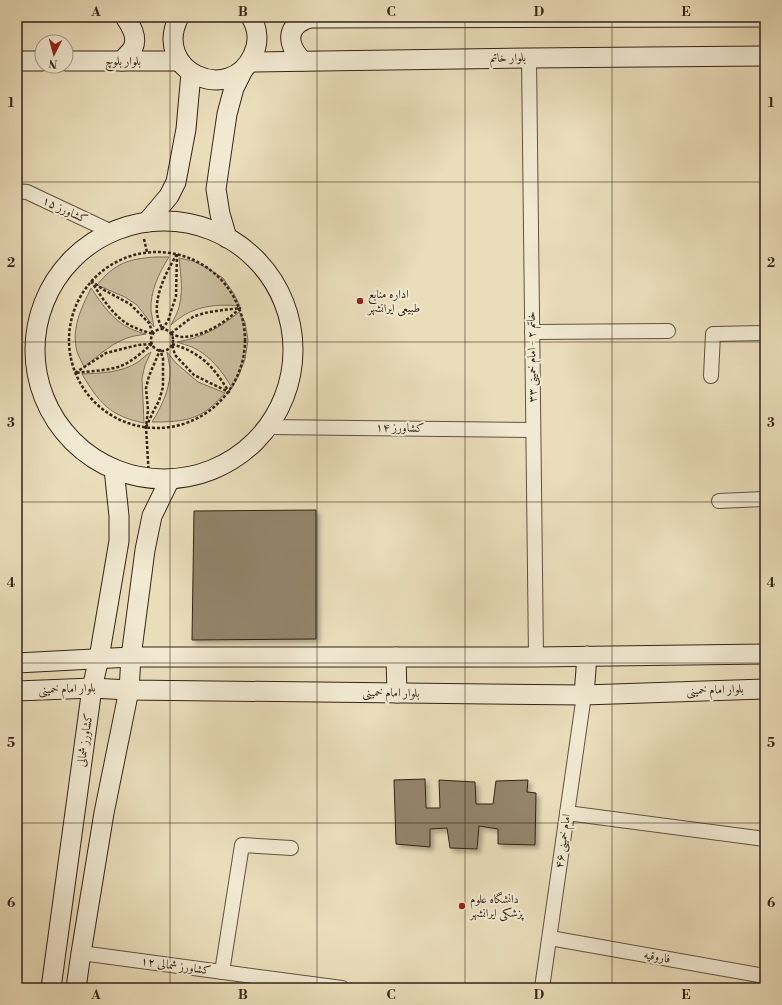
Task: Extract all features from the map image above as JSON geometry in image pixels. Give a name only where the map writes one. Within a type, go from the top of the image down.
[{"type":"main road","points":[[122,61],[133,48],[134,42],[134,34],[125,17]]},
{"type":"main road","points":[[147,222],[169,196],[176,182],[186,129],[185,67],[174,49],[173,37],[175,25],[179,17]]},
{"type":"main road","points":[[227,238],[220,214],[216,189],[227,114],[234,88],[256,50],[257,37],[255,24],[251,17]]},
{"type":"main road","points":[[303,61],[293,48],[292,41],[292,32],[301,18],[765,17]]},
{"type":"main road","name":"بلوار خاتم","points":[[247,66],[303,61],[765,56]]},
{"type":"main road","points":[[17,61],[34,61]]},
{"type":"main road","name":"بلوار بلوچ","points":[[74,61],[122,61],[185,67],[201,78],[212,80],[234,76],[247,66]]},
{"type":"main road","points":[[171,221],[192,224],[211,230],[227,238],[251,255],[266,271],[272,279],[288,312],[293,343],[293,358],[289,384],[277,413],[267,427],[241,454],[206,472],[170,479],[149,478],[114,469],[100,462],[82,450],[65,433],[57,423],[46,404],[41,390],[34,355],[35,339],[38,318],[52,284],[64,268],[79,253],[96,240],[112,232],[134,225],[147,222],[171,221]]},
{"type":"main road","name":"کشاورز شمالی","points":[[51,988],[92,688],[99,658],[119,541],[119,516],[114,469]]},
{"type":"main road","points":[[76,988],[104,813],[129,690],[131,657],[145,550],[152,516],[170,479]]},
{"type":"main road","points":[[17,663],[131,657],[536,657],[765,654]]},
{"type":"main road","points":[[584,695],[587,656]]},
{"type":"main road","points":[[396,657],[397,693]]},
{"type":"main road","name":"بلوار امام خمینی","points":[[17,691],[92,688],[129,690],[584,695],[765,689]]},
{"type":"street","name":"خاتم ۲ - امام خمینی ۳۳","points":[[529,58],[536,657]]},
{"type":"street","name":"کشاورز ۱۵","points":[[17,191],[27,192],[112,232]]},
{"type":"street","points":[[532,332],[668,331]]},
{"type":"street","points":[[711,376],[713,334],[765,333]]},
{"type":"street","name":"کشاورز ۱۴","points":[[267,427],[533,430]]},
{"type":"street","points":[[719,501],[765,499]]},
{"type":"street","name":"امام خمینی ۴۶","points":[[542,988],[584,695]]},
{"type":"street","points":[[567,813],[765,839]]},
{"type":"street","points":[[222,972],[242,845],[291,848]]},
{"type":"street","name":"فاروقیه","points":[[550,938],[765,976]]},
{"type":"street","name":"کشاورز شمالی ۱۲","points":[[81,953],[342,988]]},
{"type":"path","points":[[158,251],[177,254],[186,256],[212,269],[231,290],[243,316],[246,344],[240,371],[226,396],[205,415],[179,426],[150,428],[120,421],[95,404],[76,379],[68,350],[70,319],[82,291],[103,269],[130,255],[158,251]]},
{"type":"path","points":[[172,344],[167,349],[156,349],[153,347],[151,337],[158,330],[162,329],[168,321],[176,296],[177,254]]},
{"type":"path","points":[[162,329],[157,314],[158,300],[168,269],[177,254]]},
{"type":"path","points":[[91,281],[130,304],[149,323],[153,334]]},
{"type":"path","points":[[91,281],[102,298],[125,322],[137,329],[153,334]]},
{"type":"path","points":[[162,329],[168,331],[170,334],[182,337],[208,331],[233,315],[240,308]]},
{"type":"path","points":[[170,334],[182,324],[194,317],[240,308]]},
{"type":"path","points":[[170,334],[172,337],[175,356],[194,375],[229,392]]},
{"type":"path","points":[[75,373],[106,370],[120,366],[134,358],[152,344]]},
{"type":"path","points":[[75,373],[106,354],[138,345],[152,344]]},
{"type":"path","points":[[172,344],[187,349],[199,356],[222,380],[229,392]]},
{"type":"path","points":[[146,427],[159,401],[163,387],[163,358],[160,350]]},
{"type":"path","points":[[149,478],[146,427],[148,410],[146,388],[148,376],[160,350]]},
{"type":"shaded area","points":[[169,257],[162,269],[152,296],[151,311],[154,327],[137,305],[125,297],[97,285],[116,267],[137,259]]},
{"type":"shaded area","points":[[179,258],[193,261],[223,278],[240,306],[219,305],[204,307],[184,315],[171,325],[181,300],[181,271]]},
{"type":"shaded area","points":[[91,288],[113,317],[125,326],[140,333],[146,334],[120,341],[108,348],[84,367],[77,352],[75,335],[78,319]]},
{"type":"shaded area","points":[[239,312],[245,322],[248,340],[245,359],[232,388],[220,370],[210,359],[198,350],[177,342],[210,332]]},
{"type":"shaded area","points":[[151,352],[145,365],[142,378],[144,423],[122,416],[107,407],[94,393],[82,374],[111,372],[125,368],[138,362]]},
{"type":"shaded area","points":[[167,352],[176,363],[198,382],[225,393],[209,409],[193,418],[175,421],[152,422],[162,403],[169,382],[170,368]]},
{"type":"building","points":[[316,510],[316,639],[192,640],[194,511]]},
{"type":"building","points":[[425,779],[426,808],[440,808],[439,780],[475,782],[476,804],[493,804],[496,781],[528,780],[527,792],[536,793],[535,845],[498,844],[498,829],[479,826],[477,849],[450,848],[447,828],[430,829],[430,847],[396,844],[394,780]]},
{"type":"place","name":"اداره منابع طبیعی ایرانشهر","points":[[360,301]]},
{"type":"place","name":"دانشگاه علوم پزشکی ایرانشهر","points":[[462,906]]}]
